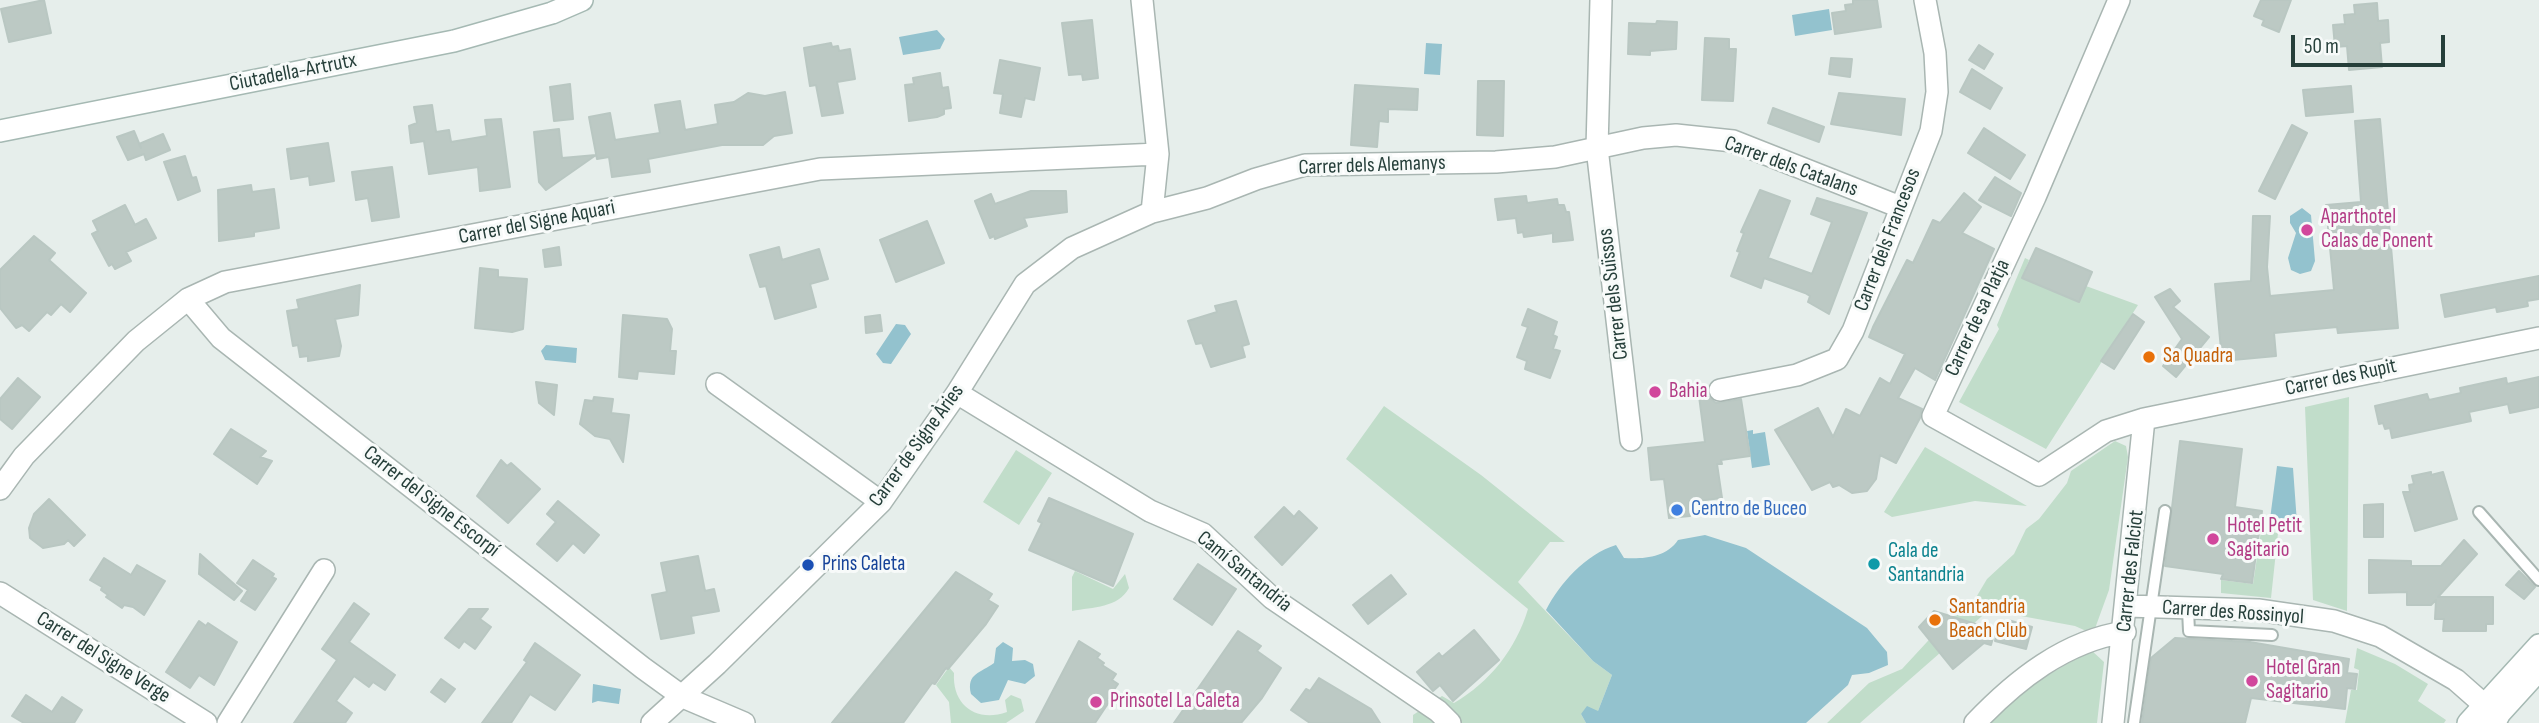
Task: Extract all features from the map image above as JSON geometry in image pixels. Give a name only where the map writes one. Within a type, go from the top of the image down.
[{"type":"street","name":"Ciutadella-Artrutx","points":[[0,131],[454,41],[552,13],[582,0]]},
{"type":"street","points":[[1142,0],[1158,154],[1152,212]]},
{"type":"street","name":"Carrer dels Suïssos","points":[[1601,0],[1598,148],[1632,440]]},
{"type":"street","name":"Carrer dels Francesos","points":[[1720,390],[1797,375],[1837,359],[1853,331],[1931,131],[1937,92],[1935,53],[1925,0]]},
{"type":"street","name":"Carrer de sa Platja","points":[[2119,0],[2035,197],[1933,416],[2039,475],[2106,431],[2144,419]]},
{"type":"street","name":"Carrer dels Catalans","points":[[1598,148],[1643,138],[1676,135],[1733,142],[1900,207]]},
{"type":"street","name":"Carrer dels Alemanys","points":[[1152,212],[1207,198],[1256,179],[1305,165],[1496,162],[1598,148]]},
{"type":"street","name":"Carrer del Signe Aquari","points":[[0,489],[24,456],[136,341],[188,299],[225,282],[820,170],[1158,154]]},
{"type":"street","name":"Carrer de Signe Àries","points":[[652,723],[683,697],[881,502],[957,393],[1025,284],[1072,248],[1152,212]]},
{"type":"street","name":"Carrer del Signe Escorpí","points":[[188,299],[221,338],[683,697],[744,723]]},
{"type":"street","name":"Carrer des Rupit","points":[[2144,419],[2539,338]]},
{"type":"street","points":[[717,383],[881,502]]},
{"type":"street","name":"Camí Santandria","points":[[957,393],[1150,511],[1203,534],[1272,598],[1438,711],[1450,723]]},
{"type":"street","name":"Carrer des Falciot","points":[[2113,723],[2125,632],[2144,419]]},
{"type":"street","points":[[228,723],[324,570]]},
{"type":"street","name":"Carrer del Signe Verge","points":[[0,593],[206,723]]},
{"type":"street","name":"Carrer des Rossinyol","points":[[2127,606],[2188,610],[2258,610],[2334,621],[2380,636],[2456,680],[2493,716]]},
{"type":"street","name":"Carrer des Falciot","points":[[1975,723],[2011,689],[2063,651],[2100,636],[2125,632]]},
{"type":"street","points":[[2493,716],[2539,645]]},
{"type":"street","points":[[2468,723],[2493,716],[2539,670]]},
{"type":"lane","points":[[2134,723],[2165,511]]},
{"type":"lane","points":[[2479,512],[2539,580]]},
{"type":"lane","points":[[2188,610],[2189,631],[2272,635]]},
{"type":"green space","points":[[2025,258],[2029,260],[2022,278],[2079,302],[2086,286],[2138,305],[2046,449],[1959,402],[1999,329],[1997,325]]},
{"type":"green space","points":[[2349,397],[2347,611],[2313,600],[2305,407]]},
{"type":"green space","points":[[1384,406],[1481,475],[1565,542],[1550,542],[1518,582],[1593,661],[1612,675],[1598,711],[1581,714],[1586,723],[1413,723],[1413,715],[1442,696],[1454,703],[1490,675],[1509,651],[1528,609],[1346,459]]},
{"type":"green space","points":[[2115,441],[2126,446],[2128,457],[2109,590],[2093,634],[2075,626],[1989,610],[1860,723],[1827,723],[1869,683],[1902,669],[1951,616],[1968,611],[1987,579],[2014,554],[2026,529],[2039,519],[2067,483],[2071,471]]},
{"type":"green space","points":[[1925,447],[2027,506],[1975,501],[1892,517],[1884,512]]},
{"type":"green space","points":[[1016,450],[1052,473],[1019,525],[983,502]]},
{"type":"green space","points":[[2261,531],[2278,533],[2271,598],[2221,593],[2221,580],[2253,584]]},
{"type":"green space","points":[[1075,571],[1113,589],[1125,574],[1129,588],[1112,603],[1072,611],[1072,577]]},
{"type":"green space","points":[[2357,648],[2395,664],[2428,684],[2418,701],[2446,720],[2444,723],[2345,723],[2351,690],[2357,690],[2359,670],[2354,668]]},
{"type":"green space","points":[[2091,650],[2104,662],[2097,723],[1990,723],[2024,689]]},
{"type":"green space","points":[[949,667],[954,673],[957,694],[968,709],[985,715],[1007,712],[1005,700],[1011,695],[1021,699],[1024,711],[1006,723],[951,723],[949,702],[936,685]]},
{"type":"water","points":[[1829,9],[1832,30],[1795,36],[1792,15]]},
{"type":"water","points":[[937,30],[945,39],[940,49],[903,55],[899,37]]},
{"type":"water","points":[[1426,43],[1442,44],[1440,75],[1424,74]]},
{"type":"water","points":[[2302,208],[2311,215],[2315,261],[2311,271],[2300,274],[2291,270],[2288,258],[2296,233],[2290,223],[2290,216]]},
{"type":"water","points":[[896,324],[905,325],[911,334],[891,364],[883,363],[876,354]]},
{"type":"water","points":[[546,345],[577,348],[576,363],[545,360],[541,351]]},
{"type":"water","points":[[1753,430],[1753,434],[1765,432],[1770,465],[1752,468],[1747,431]]},
{"type":"water","points":[[2277,466],[2293,468],[2297,523],[2270,519]]},
{"type":"water","points":[[1705,535],[1746,548],[1867,628],[1887,652],[1888,665],[1869,673],[1852,675],[1848,685],[1806,723],[1586,723],[1581,714],[1587,706],[1598,711],[1612,675],[1593,661],[1546,610],[1552,600],[1566,580],[1584,562],[1605,549],[1616,545],[1624,558],[1646,557],[1667,551],[1678,540]]},
{"type":"water","points":[[1003,642],[1013,648],[1012,661],[1025,660],[1033,664],[1035,676],[1025,684],[1008,680],[999,700],[981,703],[971,694],[971,682],[976,674],[994,663],[996,648]]},
{"type":"water","points":[[593,684],[621,689],[619,704],[598,701],[592,703]]},
{"type":"building","points":[[44,0],[51,33],[9,42],[1,9]]},
{"type":"building","points":[[1853,0],[1877,0],[1881,27],[1835,34],[1832,13],[1846,11],[1845,5],[1853,4]]},
{"type":"building","points":[[2261,0],[2291,0],[2279,32],[2262,25],[2264,20],[2254,16]]},
{"type":"building","points":[[2377,3],[2378,21],[2388,20],[2389,42],[2380,43],[2382,67],[2349,70],[2347,46],[2335,47],[2333,25],[2345,24],[2344,15],[2355,14],[2354,5]]},
{"type":"building","points":[[1092,20],[1098,78],[1083,80],[1082,74],[1069,75],[1062,23]]},
{"type":"building","points":[[1657,21],[1677,22],[1676,49],[1650,51],[1650,55],[1628,54],[1629,23],[1656,24]]},
{"type":"building","points":[[1705,38],[1729,39],[1729,49],[1736,49],[1733,101],[1702,100]]},
{"type":"building","points":[[831,43],[832,47],[838,46],[839,51],[850,49],[855,79],[837,82],[843,113],[822,116],[816,85],[810,86],[804,48]]},
{"type":"building","points":[[1979,45],[1993,54],[1984,69],[1969,60]]},
{"type":"building","points":[[1831,58],[1852,59],[1850,77],[1829,74]]},
{"type":"building","points":[[1000,60],[1040,68],[1034,100],[1025,98],[1021,117],[1000,113],[1003,94],[994,93]]},
{"type":"building","points":[[1972,69],[2002,88],[1990,109],[1960,92]]},
{"type":"building","points":[[940,73],[942,88],[948,87],[951,108],[944,109],[944,114],[937,117],[909,121],[905,85],[914,84],[913,78]]},
{"type":"building","points":[[1478,81],[1504,81],[1503,136],[1477,135]]},
{"type":"building","points":[[570,84],[573,119],[554,121],[550,87]]},
{"type":"building","points":[[1355,85],[1418,89],[1417,110],[1388,109],[1388,122],[1379,121],[1377,147],[1351,145]]},
{"type":"building","points":[[2351,86],[2353,112],[2306,116],[2303,90]]},
{"type":"building","points":[[785,92],[792,133],[774,136],[763,145],[722,145],[648,159],[650,172],[612,177],[609,157],[597,159],[589,117],[610,113],[615,140],[660,133],[655,105],[680,101],[685,130],[718,124],[715,105],[734,102],[748,93],[765,96]]},
{"type":"building","points":[[1839,93],[1905,99],[1901,135],[1831,124]]},
{"type":"building","points":[[432,105],[436,132],[449,130],[451,142],[487,136],[485,120],[501,119],[510,187],[480,191],[478,167],[429,174],[424,141],[411,143],[409,126],[417,123],[414,107]]},
{"type":"building","points":[[1773,108],[1824,127],[1819,142],[1768,123]]},
{"type":"building","points":[[2380,119],[2398,328],[2338,333],[2337,327],[2274,333],[2276,356],[2222,361],[2215,284],[2251,281],[2253,216],[2270,216],[2267,267],[2270,296],[2334,290],[2326,205],[2361,202],[2355,121]]},
{"type":"building","points":[[2292,125],[2307,133],[2275,199],[2259,191]]},
{"type":"building","points":[[1984,128],[2025,155],[2010,179],[1968,153]]},
{"type":"building","points":[[559,129],[562,158],[596,155],[546,190],[539,182],[534,132]]},
{"type":"building","points":[[134,131],[139,144],[163,134],[170,150],[146,160],[144,154],[128,160],[117,137]]},
{"type":"building","points":[[328,143],[334,181],[310,185],[309,176],[291,179],[287,149]]},
{"type":"building","points":[[185,156],[192,178],[196,177],[200,191],[178,200],[164,162]]},
{"type":"building","points":[[392,167],[399,217],[372,221],[368,198],[356,200],[352,172]]},
{"type":"building","points":[[1995,177],[2021,193],[2011,216],[1979,200]]},
{"type":"building","points":[[251,185],[252,192],[274,189],[279,228],[254,232],[254,236],[219,241],[218,190]]},
{"type":"building","points":[[1760,190],[1790,201],[1768,258],[1812,274],[1832,222],[1811,214],[1817,198],[1867,213],[1829,314],[1808,302],[1810,296],[1805,293],[1764,278],[1761,288],[1731,276],[1740,252],[1737,251],[1744,233],[1741,232]]},
{"type":"building","points":[[1031,191],[1066,191],[1067,212],[1024,218],[1027,226],[995,239],[994,236],[990,238],[975,201],[991,194],[995,204]]},
{"type":"building","points":[[1964,193],[1981,207],[1962,233],[1994,249],[1935,380],[1915,368],[1898,398],[1922,409],[1920,418],[1896,463],[1880,455],[1876,479],[1867,491],[1852,493],[1839,485],[1833,487],[1830,482],[1812,490],[1775,430],[1818,408],[1833,437],[1846,409],[1860,416],[1880,378],[1890,384],[1905,354],[1869,337],[1907,260],[1913,263],[1933,220],[1940,223]]},
{"type":"building","points":[[1526,196],[1527,203],[1557,199],[1558,205],[1564,205],[1566,212],[1569,212],[1573,240],[1553,242],[1553,233],[1524,237],[1523,232],[1518,233],[1516,218],[1498,220],[1495,199]]},
{"type":"building","points":[[125,205],[135,225],[146,219],[156,238],[126,252],[131,261],[115,269],[112,264],[109,266],[92,234],[98,231],[93,221]]},
{"type":"building","points":[[927,221],[944,263],[896,282],[880,240]]},
{"type":"building","points":[[34,236],[55,253],[49,260],[86,293],[70,312],[61,304],[51,315],[47,312],[29,331],[22,325],[16,328],[0,308],[0,270]]},
{"type":"building","points":[[559,247],[561,265],[545,267],[543,250]]},
{"type":"building","points":[[779,247],[782,260],[819,249],[828,279],[810,284],[816,307],[775,319],[766,286],[760,287],[750,255]]},
{"type":"building","points":[[2036,248],[2092,272],[2079,302],[2022,278]]},
{"type":"building","points":[[480,268],[498,270],[498,277],[527,279],[523,329],[512,332],[475,328]]},
{"type":"building","points":[[2539,276],[2539,299],[2527,301],[2528,306],[2497,312],[2496,307],[2445,317],[2441,295]]},
{"type":"building","points":[[360,285],[358,315],[335,319],[341,346],[339,356],[308,361],[308,356],[300,357],[298,345],[293,346],[287,311],[299,309],[297,300]]},
{"type":"building","points":[[2170,289],[2180,301],[2173,307],[2209,337],[2176,377],[2163,366],[2182,339],[2155,297]]},
{"type":"building","points":[[1236,301],[1249,344],[1242,346],[1245,357],[1211,367],[1202,343],[1196,344],[1188,321],[1217,312],[1215,306]]},
{"type":"building","points":[[1528,309],[1557,322],[1553,335],[1557,337],[1553,349],[1560,351],[1550,378],[1525,369],[1527,361],[1517,357],[1528,327],[1522,325]]},
{"type":"building","points":[[2133,314],[2144,322],[2114,369],[2101,361]]},
{"type":"building","points":[[623,315],[667,319],[672,329],[670,351],[676,351],[674,374],[638,371],[637,379],[619,377]]},
{"type":"building","points":[[880,315],[882,331],[866,333],[865,317]]},
{"type":"building","points":[[2539,377],[2539,407],[2510,413],[2508,404],[2469,412],[2471,421],[2392,438],[2390,428],[2385,429],[2383,423],[2379,424],[2375,406],[2427,394],[2429,400],[2461,393],[2460,388],[2506,378],[2507,384]]},
{"type":"building","points":[[18,378],[40,397],[12,429],[0,419],[0,399]]},
{"type":"building","points":[[536,382],[557,385],[554,415],[539,403]]},
{"type":"building","points":[[1699,396],[1709,397],[1716,403],[1741,399],[1750,456],[1721,460],[1722,464],[1717,464],[1722,498],[1689,502],[1690,516],[1669,518],[1664,479],[1651,480],[1648,448],[1705,442]]},
{"type":"building","points":[[594,397],[613,399],[611,413],[629,415],[623,462],[610,439],[595,436],[580,424],[585,400],[593,401]]},
{"type":"building","points":[[231,429],[266,451],[260,457],[272,461],[257,484],[214,454]]},
{"type":"building","name":"Hotel Petit Sagitario","points":[[2180,441],[2242,449],[2235,507],[2262,511],[2252,583],[2221,579],[2223,574],[2165,566]]},
{"type":"building","points":[[501,460],[507,466],[511,463],[540,489],[508,523],[477,496]]},
{"type":"building","points":[[2431,472],[2431,475],[2443,472],[2457,519],[2415,531],[2403,492],[2410,492],[2409,485],[2414,484],[2412,476]]},
{"type":"building","points":[[1049,498],[1133,534],[1113,586],[1029,550],[1042,523],[1038,521]]},
{"type":"building","points":[[49,499],[85,535],[74,546],[68,540],[64,544],[43,548],[30,538],[29,528],[34,514]]},
{"type":"building","points":[[558,501],[599,535],[584,553],[573,543],[557,561],[537,544],[556,522],[547,514]]},
{"type":"building","points":[[2383,504],[2383,537],[2364,537],[2364,505]]},
{"type":"building","points":[[1284,507],[1294,517],[1299,511],[1317,528],[1282,565],[1255,537]]},
{"type":"building","points":[[2464,540],[2477,554],[2438,597],[2493,597],[2493,624],[2486,624],[2486,631],[2443,631],[2444,619],[2435,619],[2436,600],[2431,605],[2407,605],[2407,592],[2369,593],[2369,560],[2411,561],[2411,566],[2441,566]]},
{"type":"building","points":[[200,554],[242,591],[234,600],[199,574]]},
{"type":"building","points":[[698,556],[705,591],[714,589],[719,611],[691,616],[694,633],[661,639],[652,595],[667,592],[661,563]]},
{"type":"building","points":[[104,558],[131,575],[137,565],[165,581],[144,615],[133,607],[124,605],[122,608],[106,597],[108,595],[101,590],[102,587],[90,580]]},
{"type":"building","points":[[253,560],[274,574],[272,577],[276,579],[255,610],[241,601],[248,590],[237,583]]},
{"type":"building","points":[[1198,564],[1236,589],[1212,625],[1174,599]]},
{"type":"building","points":[[2519,571],[2535,587],[2524,599],[2506,585]]},
{"type":"building","points":[[956,572],[992,594],[988,600],[998,606],[986,624],[935,684],[932,683],[903,723],[832,723]]},
{"type":"building","points":[[1391,575],[1406,594],[1368,624],[1353,605]]},
{"type":"building","points":[[354,603],[369,614],[349,642],[395,675],[385,690],[373,682],[369,687],[354,676],[336,701],[352,713],[345,723],[294,723],[337,660],[322,649]]},
{"type":"building","points":[[469,609],[488,609],[480,619],[491,627],[475,649],[464,641],[459,648],[445,638]]},
{"type":"building","points":[[1934,611],[1995,630],[1991,645],[1984,643],[1953,669],[1919,627]]},
{"type":"building","points":[[2008,620],[2032,627],[2026,649],[1995,641],[1999,624],[2006,626]]},
{"type":"building","points":[[199,621],[206,626],[208,623],[237,642],[214,685],[199,675],[190,688],[166,672]]},
{"type":"building","points":[[1474,630],[1499,660],[1453,701],[1440,685],[1433,691],[1417,672],[1439,653],[1442,657]]},
{"type":"building","points":[[1238,631],[1261,646],[1257,651],[1281,668],[1262,698],[1241,723],[1174,723]]},
{"type":"building","name":"Hotel Gran Sagitario","points":[[2175,638],[2250,642],[2349,659],[2347,673],[2357,674],[2355,689],[2347,688],[2345,709],[2251,698],[2245,723],[2142,723],[2151,658]]},
{"type":"building","points":[[1079,641],[1100,654],[1097,658],[1104,663],[1102,665],[1116,674],[1112,680],[1118,684],[1107,700],[1109,702],[1095,723],[1036,723]]},
{"type":"building","points":[[535,643],[580,675],[555,710],[530,694],[511,723],[482,723],[527,662],[524,660]]},
{"type":"building","points":[[1319,678],[1371,709],[1380,723],[1310,723],[1291,710],[1306,689],[1310,691]]},
{"type":"building","points":[[441,679],[455,689],[445,702],[431,692]]},
{"type":"building","points":[[26,695],[52,712],[62,697],[82,710],[74,723],[24,723],[12,716]]},
{"type":"place","name":"Aparthotel Calas de Ponent","points":[[2307,230]]},
{"type":"place","name":"Sa Quadra","points":[[2149,357]]},
{"type":"place","name":"Bahia","points":[[1655,392]]},
{"type":"place","name":"Centro de Buceo","points":[[1677,510]]},
{"type":"place","name":"Hotel Petit Sagitario","points":[[2213,539]]},
{"type":"place","name":"Cala de Santandria","points":[[1874,564]]},
{"type":"place","name":"Prins Caleta","points":[[808,565]]},
{"type":"place","name":"Santandria Beach Club","points":[[1935,620]]},
{"type":"place","name":"Hotel Gran Sagitario","points":[[2252,681]]},
{"type":"place","name":"Prinsotel La Caleta","points":[[1096,702]]}]
